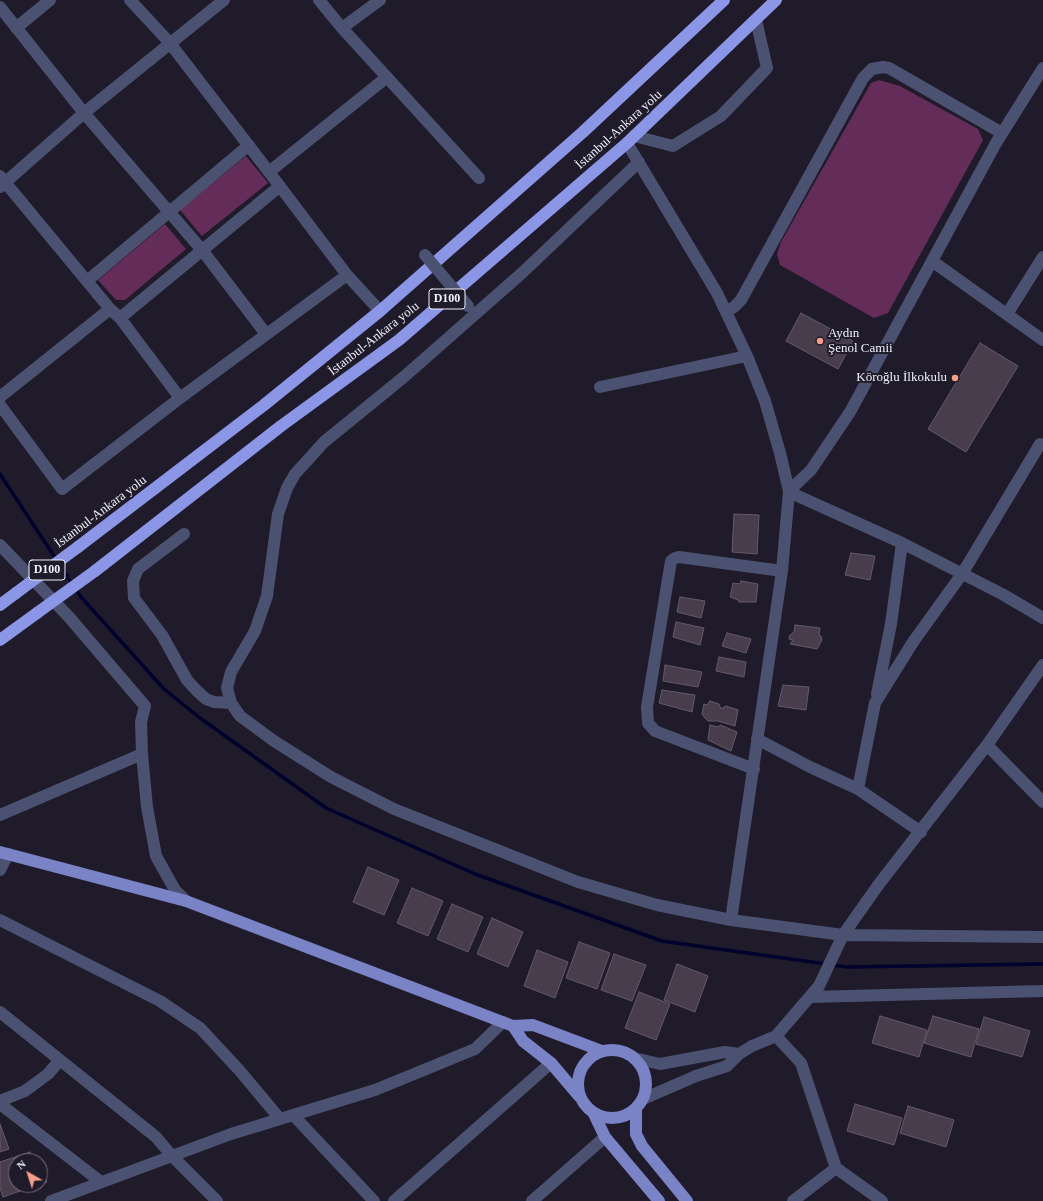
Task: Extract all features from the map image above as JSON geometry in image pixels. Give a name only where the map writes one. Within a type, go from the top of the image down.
[{"type":"highway","name":"İstanbul-Ankara yolu","points":[[0,605],[264,405],[380,311],[583,132],[724,0]]},
{"type":"highway","name":"İstanbul-Ankara yolu","points":[[0,640],[95,571],[281,426],[399,340],[631,139],[776,0]]},
{"type":"main road","points":[[4,853],[186,901],[508,1024],[533,1025],[602,1051],[619,1051],[634,1058],[641,1066],[646,1077],[646,1088],[639,1104],[636,1134],[642,1146],[687,1201]]},
{"type":"main road","points":[[508,1024],[523,1041],[551,1063],[580,1097],[586,1107],[594,1114],[606,1136],[659,1201]]},
{"type":"main road","points":[[580,1097],[577,1086],[581,1070],[592,1056],[602,1051]]},
{"type":"main road","points":[[594,1114],[605,1118],[616,1118],[627,1115],[639,1104]]},
{"type":"street","points":[[16,28],[50,0]]},
{"type":"street","points":[[130,0],[169,42],[280,186],[346,275],[380,311]]},
{"type":"street","points":[[180,398],[120,318],[110,309],[2,182],[169,42],[224,0]]},
{"type":"street","points":[[319,0],[342,28],[479,178]]},
{"type":"street","points":[[342,28],[380,0]]},
{"type":"street","points":[[0,7],[84,113],[202,250],[266,334]]},
{"type":"street","points":[[731,920],[782,571],[789,491],[765,401],[747,356],[717,293],[639,162],[631,139],[672,146],[721,116],[767,68],[756,20]]},
{"type":"street","points":[[726,312],[741,300],[863,78],[869,72],[878,68],[889,68],[1002,133]]},
{"type":"street","points":[[789,491],[811,470],[850,412],[1002,133],[1041,74]]},
{"type":"street","points":[[269,172],[387,77]]},
{"type":"street","points":[[87,281],[248,145]]},
{"type":"street","points":[[639,162],[522,273],[405,376],[324,442],[294,474],[287,488],[278,514],[267,596],[255,631],[232,672],[227,688],[231,703],[240,716],[274,740],[331,777],[394,809],[578,882],[657,905],[731,920],[843,935],[1043,936]]},
{"type":"street","points":[[120,318],[280,186]]},
{"type":"street","points":[[425,255],[468,306]]},
{"type":"street","points":[[1007,314],[1043,257]]},
{"type":"street","points":[[932,261],[1043,340]]},
{"type":"street","points":[[0,405],[62,489],[180,398],[346,275]]},
{"type":"street","points":[[0,397],[110,309]]},
{"type":"street","points":[[600,387],[747,356]]},
{"type":"street","points":[[875,703],[913,642],[962,574],[1040,444]]},
{"type":"street","points":[[789,491],[902,543],[1002,594],[1043,618]]},
{"type":"street","points":[[184,534],[138,568],[133,581],[134,598],[162,635],[187,680],[196,690],[214,702],[231,703]]},
{"type":"street","points":[[858,789],[891,624],[902,543]]},
{"type":"street","points":[[0,545],[69,617],[145,706],[141,722],[142,754],[147,807],[156,856],[175,890],[186,901]]},
{"type":"street","points":[[754,769],[655,731],[648,723],[647,707],[671,561],[679,557],[782,571]]},
{"type":"street","points":[[639,1104],[696,1076],[727,1066],[739,1054],[752,1046],[776,1036],[819,986],[843,935],[879,884],[987,746],[1043,665]]},
{"type":"street","points":[[757,739],[810,767],[858,789],[921,832]]},
{"type":"street","points":[[987,746],[1043,802]]},
{"type":"street","points":[[0,815],[142,754]]},
{"type":"street","points":[[0,870],[4,853]]},
{"type":"street","points":[[0,920],[160,1001],[200,1028],[240,1071],[280,1119]]},
{"type":"street","points":[[810,997],[1043,990]]},
{"type":"street","points":[[0,1012],[156,1137],[172,1156],[217,1201]]},
{"type":"street","points":[[51,1201],[231,1134],[375,1090],[464,1054],[484,1042],[508,1024]]},
{"type":"street","points":[[776,1036],[802,1063],[836,1168],[882,1201]]},
{"type":"street","points":[[634,1058],[660,1064],[725,1052],[739,1054]]},
{"type":"street","points":[[0,1101],[25,1090],[48,1074],[60,1060]]},
{"type":"street","points":[[394,1201],[551,1063]]},
{"type":"street","points":[[0,1104],[101,1182]]},
{"type":"street","points":[[294,1116],[374,1201]]},
{"type":"street","points":[[532,1201],[606,1136]]},
{"type":"street","points":[[793,1201],[836,1168]]},
{"type":"shaded area","points":[[879,80],[900,86],[978,129],[983,140],[888,313],[874,318],[780,265],[777,254],[781,242],[871,83]]},
{"type":"shaded area","points":[[246,156],[268,183],[202,236],[180,210]]},
{"type":"shaded area","points":[[165,224],[186,249],[125,300],[116,300],[98,280]]},
{"type":"building","name":"Aydın Şenol Camii","points":[[801,313],[853,341],[838,369],[786,341]]},
{"type":"building","points":[[980,343],[1018,366],[966,452],[928,429]]},
{"type":"building","points":[[734,514],[759,515],[757,554],[732,552]]},
{"type":"building","points":[[851,553],[875,556],[870,580],[845,575]]},
{"type":"building","points":[[741,581],[758,584],[756,602],[739,602],[738,600],[730,597],[733,583],[740,584]]},
{"type":"building","points":[[680,597],[705,601],[701,618],[677,612]]},
{"type":"building","points":[[676,622],[704,628],[700,645],[673,637]]},
{"type":"building","points":[[795,625],[820,628],[819,635],[821,636],[822,640],[817,649],[790,644],[793,640],[789,639],[790,635],[794,632]]},
{"type":"building","points":[[727,633],[751,639],[746,653],[722,646]]},
{"type":"building","points":[[719,657],[746,662],[744,677],[716,671]]},
{"type":"building","points":[[665,665],[702,672],[698,687],[663,681]]},
{"type":"building","points":[[783,685],[809,687],[806,710],[778,706]]},
{"type":"building","points":[[662,690],[695,695],[692,712],[659,703]]},
{"type":"building","points":[[710,701],[719,704],[721,709],[726,706],[738,710],[735,726],[718,721],[708,721],[704,717],[702,714],[704,704],[707,705]]},
{"type":"building","points":[[710,725],[718,727],[720,725],[737,732],[731,751],[708,740]]},
{"type":"building","points":[[368,867],[399,880],[384,915],[353,902]]},
{"type":"building","points":[[412,888],[443,901],[428,936],[397,923]]},
{"type":"building","points":[[452,904],[483,917],[468,952],[437,939]]},
{"type":"building","points":[[492,918],[523,932],[508,967],[477,954]]},
{"type":"building","points":[[579,942],[610,953],[597,989],[566,978]]},
{"type":"building","points":[[537,950],[568,962],[555,998],[524,986]]},
{"type":"building","points":[[614,954],[646,965],[632,1001],[601,990]]},
{"type":"building","points":[[677,964],[708,976],[695,1012],[664,1000]]},
{"type":"building","points":[[639,992],[670,1004],[656,1040],[625,1028]]},
{"type":"building","points":[[880,1016],[927,1030],[919,1057],[872,1043]]},
{"type":"building","points":[[933,1016],[979,1029],[971,1057],[924,1043]]},
{"type":"building","points":[[984,1017],[1030,1031],[1022,1057],[976,1044]]},
{"type":"building","points":[[855,1104],[902,1118],[894,1145],[847,1131]]},
{"type":"building","points":[[908,1106],[954,1120],[946,1147],[900,1133]]},
{"type":"building","points":[[0,1124],[9,1149],[0,1152]]},
{"type":"building","points":[[8,1159],[8,1193],[14,1193],[3,1197],[0,1188],[0,1162]]},
{"type":"waterway","points":[[0,474],[81,597],[164,689],[200,718],[326,808],[475,874],[662,941],[826,964]]},
{"type":"waterway","points":[[832,965],[847,967],[1043,964]]},
{"type":"place","name":"Aydın Şenol Camii","points":[[820,341]]},
{"type":"place","name":"Köroğlu İlkokulu","points":[[955,378]]}]
